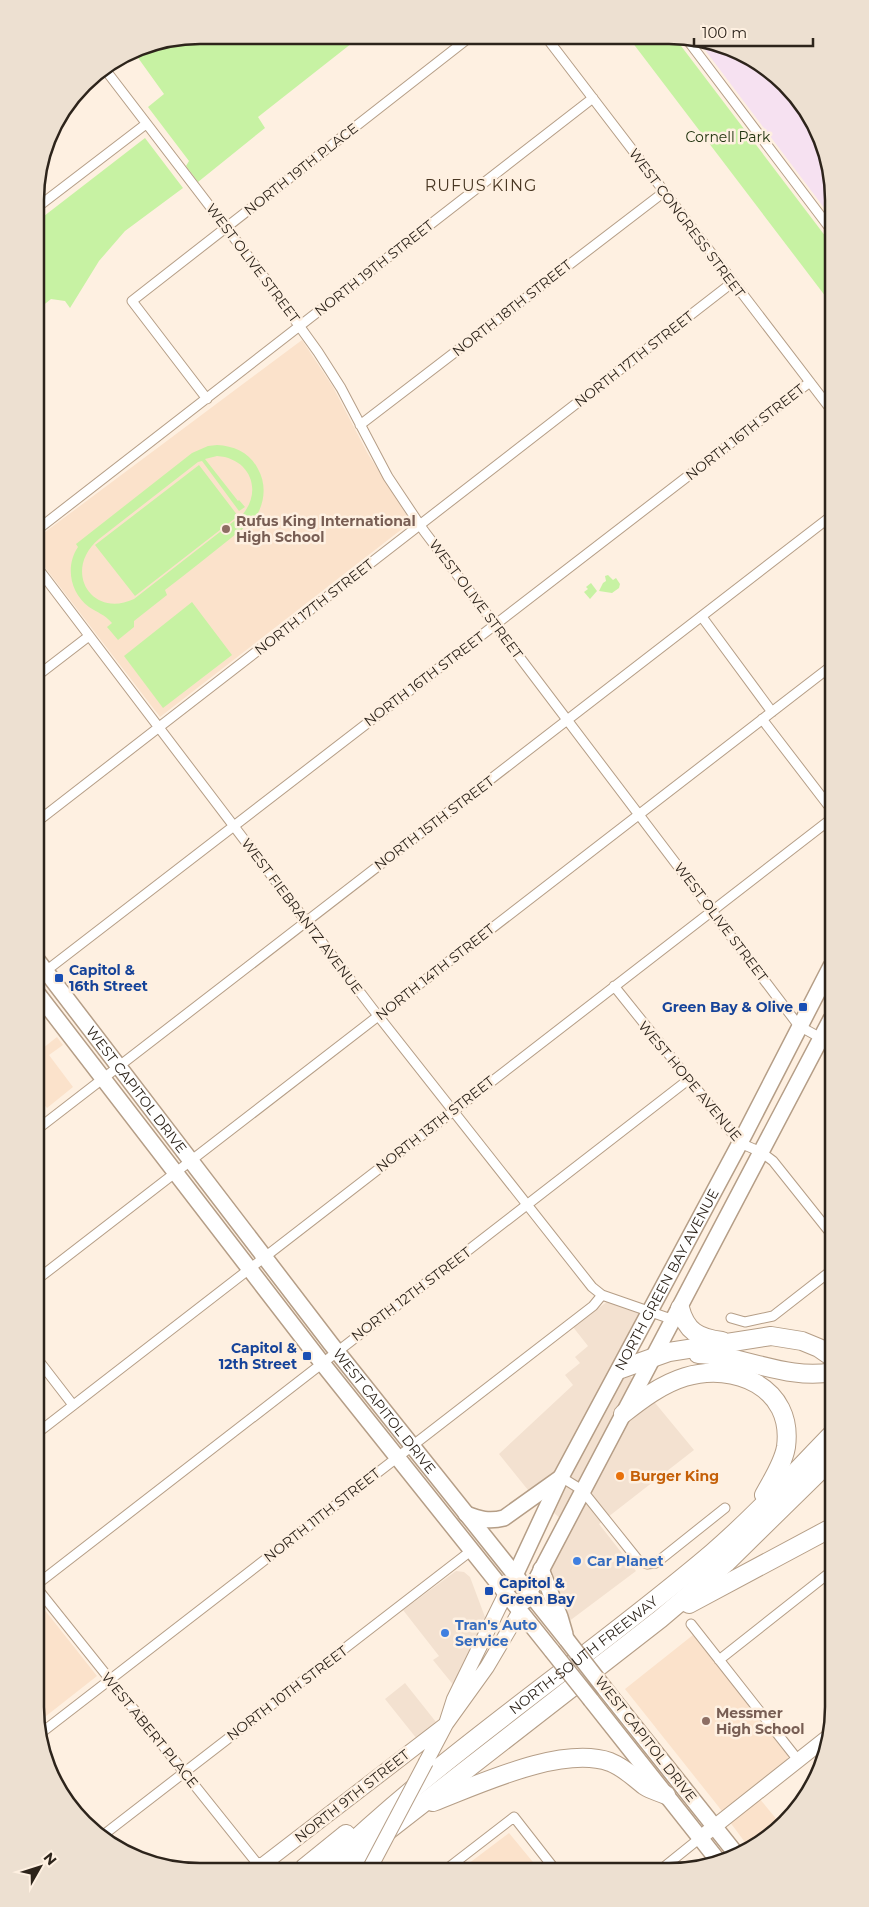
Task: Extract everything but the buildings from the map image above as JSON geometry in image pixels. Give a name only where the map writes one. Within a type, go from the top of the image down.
[{"type":"highway","points":[[677,1314],[691,1330],[702,1337],[730,1342]]},
{"type":"highway","points":[[620,1368],[656,1358],[669,1352],[771,1336],[802,1341],[825,1352]]},
{"type":"highway","points":[[656,1358],[666,1359],[695,1354],[708,1354],[804,1373],[824,1373]]},
{"type":"highway","points":[[623,1414],[659,1388],[700,1373],[733,1374],[746,1377],[760,1384],[774,1397],[783,1413],[786,1447],[782,1461],[757,1511]]},
{"type":"highway","name":"NORTH-SOUTH FREEWAY","points":[[330,1863],[360,1834],[466,1747],[602,1642],[713,1552],[757,1511],[825,1441]]},
{"type":"highway","name":"NORTH-SOUTH FREEWAY","points":[[354,1863],[372,1843],[414,1809],[660,1620],[726,1563],[825,1466]]},
{"type":"highway","points":[[660,1620],[825,1531]]},
{"type":"highway","points":[[310,1863],[342,1837],[466,1747]]},
{"type":"highway","points":[[414,1809],[509,1773],[555,1760],[587,1758],[608,1762],[626,1769],[647,1787],[666,1795]]},
{"type":"main road","name":"WEST CAPITOL DRIVE","points":[[44,975],[118,1066],[336,1351],[733,1849]]},
{"type":"main road","name":"NORTH GREEN BAY AVENUE","points":[[506,1593],[561,1477],[740,1143],[825,978]]},
{"type":"main road","name":"WEST CAPITOL DRIVE","points":[[44,1002],[322,1363],[398,1456],[714,1856]]},
{"type":"main road","name":"NORTH GREEN BAY AVENUE","points":[[520,1611],[582,1490],[656,1358],[677,1314],[825,1032]]},
{"type":"main road","points":[[466,1514],[484,1521],[504,1518],[561,1477]]},
{"type":"main road","points":[[541,1569],[567,1640]]},
{"type":"main road","points":[[446,1724],[454,1698],[506,1593]]},
{"type":"main road","points":[[373,1863],[446,1724],[487,1667],[520,1611]]},
{"type":"main road","name":"NORTH 9TH STREET","points":[[266,1863],[446,1724]]},
{"type":"main road","points":[[700,1838],[821,1743]]},
{"type":"street","name":"NORTH 19TH PLACE","points":[[207,399],[132,301],[461,44]]},
{"type":"street","name":"WEST CONGRESS STREET","points":[[551,44],[825,402]]},
{"type":"street","points":[[692,46],[825,223]]},
{"type":"street","name":"WEST OLIVE STREET","points":[[108,74],[300,325],[341,388],[388,477],[419,524],[800,1026],[822,1038]]},
{"type":"street","name":"NORTH 19TH STREET","points":[[44,524],[593,98]]},
{"type":"street","points":[[44,203],[146,124]]},
{"type":"street","name":"NORTH 18TH STREET","points":[[360,425],[664,192]]},
{"type":"street","name":"NORTH 17TH STREET","points":[[44,816],[733,282]]},
{"type":"street","name":"NORTH 16TH STREET","points":[[44,967],[233,826],[810,382]]},
{"type":"street","name":"NORTH 15TH STREET","points":[[44,1124],[825,521]]},
{"type":"street","name":"WEST FIEBRANTZ AVENUE","points":[[44,576],[378,1016],[592,1287],[602,1295],[649,1311],[677,1314]]},
{"type":"street","points":[[702,617],[772,712]]},
{"type":"street","points":[[44,671],[89,636]]},
{"type":"street","name":"NORTH 14TH STREET","points":[[44,1274],[825,671]]},
{"type":"street","points":[[762,719],[825,802]]},
{"type":"street","name":"NORTH 13TH STREET","points":[[44,1428],[825,823]]},
{"type":"street","name":"WEST HOPE AVENUE","points":[[614,986],[740,1143],[761,1152],[773,1161],[825,1226]]},
{"type":"street","name":"NORTH 12TH STREET","points":[[44,1579],[688,1080]]},
{"type":"street","points":[[731,1318],[745,1322],[773,1316],[825,1275]]},
{"type":"street","name":"NORTH 11TH STREET","points":[[45,1729],[592,1306],[602,1295]]},
{"type":"street","points":[[44,1368],[73,1405]]},
{"type":"street","points":[[561,1477],[582,1490],[638,1560],[647,1564],[656,1563],[725,1508]]},
{"type":"street","name":"NORTH 10TH STREET","points":[[107,1832],[472,1550]]},
{"type":"street","points":[[719,1660],[825,1576]]},
{"type":"street","name":"WEST ABERT PLACE","points":[[44,1597],[256,1863]]},
{"type":"street","points":[[691,1624],[798,1760]]},
{"type":"street","points":[[454,1863],[514,1817],[550,1863]]},
{"type":"street","points":[[668,1863],[700,1838]]},
{"type":"shaded area","points":[[704,48],[719,52],[756,70],[793,105],[813,140],[820,160],[824,180],[825,209]]},
{"type":"shaded area","name":"Rufus King International High School","points":[[302,340],[333,387],[368,454],[411,522],[160,717],[44,566],[44,533]]},
{"type":"shaded area","points":[[57,1037],[63,1045],[49,1055],[73,1087],[47,1108],[44,1105],[44,1047]]},
{"type":"shaded area","points":[[608,1301],[643,1311],[616,1361],[656,1404],[694,1450],[599,1524],[636,1571],[568,1622],[547,1566],[570,1527],[528,1490],[499,1454],[573,1385],[565,1375],[580,1363],[575,1357],[588,1346],[573,1327]]},
{"type":"shaded area","points":[[456,1571],[464,1572],[470,1577],[485,1617],[484,1624],[455,1687],[433,1660],[439,1656],[403,1610]]},
{"type":"shaded area","points":[[44,1609],[97,1676],[45,1717]]},
{"type":"shaded area","name":"Messmer High School","points":[[693,1635],[788,1756],[787,1761],[751,1788],[777,1819],[756,1837],[745,1843],[625,1689]]},
{"type":"shaded area","points":[[405,1683],[436,1722],[417,1739],[385,1699]]},
{"type":"shaded area","points":[[509,1833],[534,1863],[469,1863]]},
{"type":"green space","points":[[190,44],[351,44],[258,117],[265,128],[198,182],[186,166],[189,161],[148,107],[164,94],[138,57],[170,47]]},
{"type":"green space","name":"Cornell Park","points":[[634,44],[680,44],[825,236],[825,296]]},
{"type":"green space","points":[[145,138],[183,188],[125,231],[99,261],[70,308],[65,301],[51,299],[44,305],[44,216]]},
{"type":"green space","points":[[217,445],[236,449],[255,463],[261,474],[263,486],[262,503],[258,513],[243,529],[165,590],[167,595],[134,621],[134,627],[118,640],[107,627],[112,623],[89,607],[77,594],[71,571],[74,554],[78,547],[76,544],[192,453],[208,446]],"holes":[[[217,456],[237,462],[250,476],[252,495],[243,514],[134,599],[119,603],[105,602],[94,597],[86,588],[82,577],[83,564],[88,551],[99,539],[198,462],[202,461],[239,511],[245,507],[238,501],[205,459]]]},
{"type":"green space","points":[[199,465],[238,516],[135,596],[95,545]]},
{"type":"green space","points":[[608,575],[613,580],[616,578],[620,584],[619,588],[612,593],[599,591],[606,581],[605,576]]},
{"type":"green space","points":[[591,583],[597,591],[590,599],[584,592]]},
{"type":"green space","points":[[192,602],[232,655],[163,708],[124,656]]},
{"type":"place","name":"Rufus King International High School","points":[[226,529]]},
{"type":"place","name":"Capitol & 16th Street","points":[[59,978]]},
{"type":"place","name":"Green Bay & Olive","points":[[803,1007]]},
{"type":"place","name":"Capitol & 12th Street","points":[[307,1356]]},
{"type":"place","name":"Burger King","points":[[620,1476]]},
{"type":"place","name":"Car Planet","points":[[577,1561]]},
{"type":"place","name":"Capitol & Green Bay","points":[[489,1591]]},
{"type":"place","name":"Tran's Auto Service","points":[[445,1633]]},
{"type":"place","name":"Messmer High School","points":[[706,1721]]},
{"type":"district","name":"RUFUS KING","points":[[481,185]]}]
